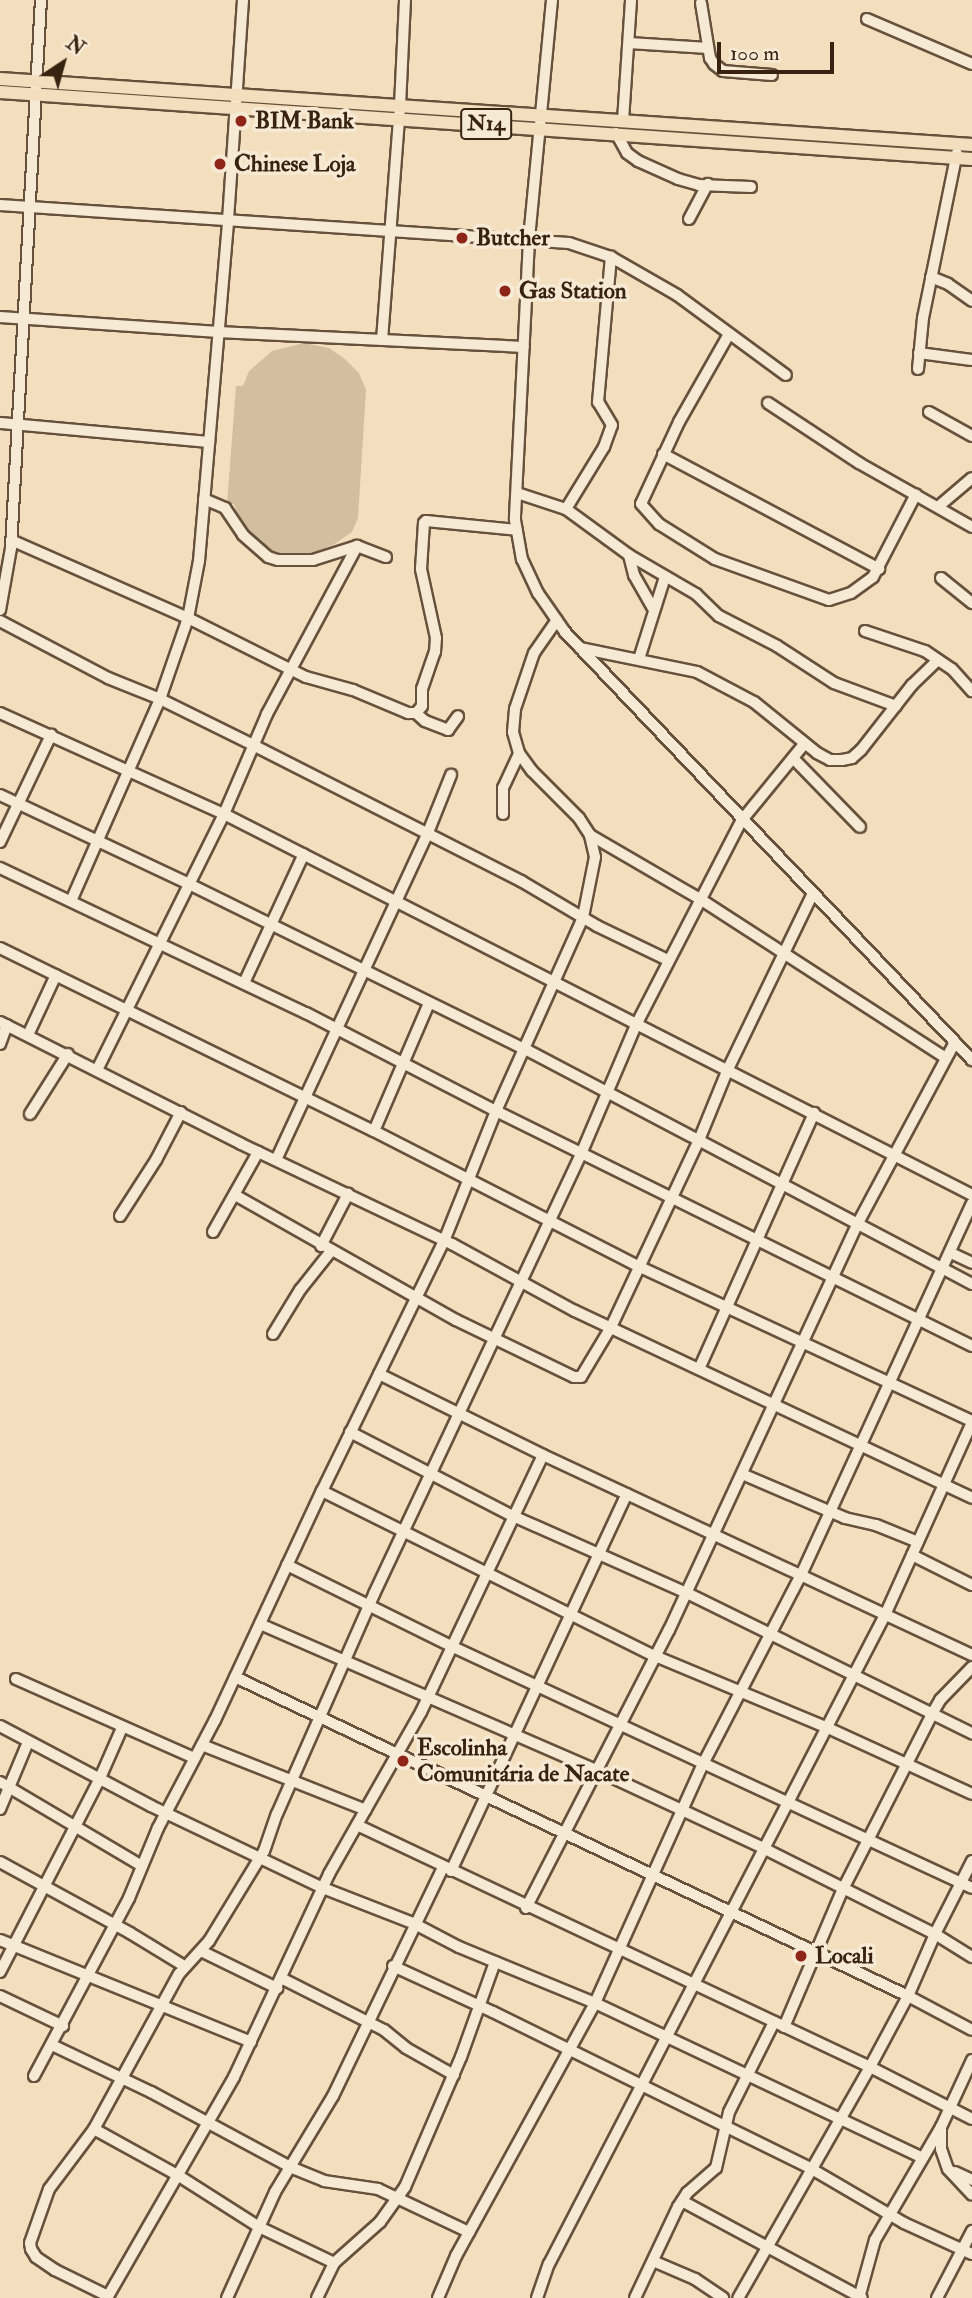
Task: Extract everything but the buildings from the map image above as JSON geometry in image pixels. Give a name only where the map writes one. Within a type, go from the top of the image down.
[{"type":"main road","name":"N14","points":[[0,79],[37,89]]},
{"type":"main road","name":"N14","points":[[0,93],[37,89],[540,122],[623,121],[706,133],[972,159]]},
{"type":"main road","name":"N14","points":[[540,122],[616,133],[706,133],[965,144]]},
{"type":"street","points":[[0,610],[11,540],[21,319],[41,0]]},
{"type":"street","points":[[71,901],[160,699],[188,618],[199,561],[228,220],[243,0]]},
{"type":"street","points":[[382,340],[400,113],[405,0]]},
{"type":"street","points":[[552,0],[530,240],[524,347],[517,493],[517,530],[522,559],[538,593],[580,648],[955,1042],[971,1055]]},
{"type":"street","points":[[623,121],[631,0]]},
{"type":"street","points":[[701,3],[710,58],[723,71],[772,75]]},
{"type":"street","points":[[867,19],[972,64]]},
{"type":"street","points":[[629,43],[708,48]]},
{"type":"street","points":[[616,133],[627,153],[638,161],[678,179],[751,187]]},
{"type":"street","points":[[918,369],[931,276],[957,158],[965,144]]},
{"type":"street","points":[[689,219],[708,184]]},
{"type":"street","points":[[0,205],[569,243],[611,257],[677,295],[786,375]]},
{"type":"street","points":[[566,509],[604,447],[612,425],[598,402],[611,257]]},
{"type":"street","points":[[931,276],[972,301]]},
{"type":"street","points":[[0,317],[218,332],[524,347]]},
{"type":"street","points":[[729,334],[663,454],[641,504],[659,524],[715,559],[829,600],[851,593],[878,569],[916,494]]},
{"type":"street","points":[[919,353],[972,360]]},
{"type":"street","points":[[768,403],[859,463],[972,527]]},
{"type":"street","points":[[929,412],[972,436]]},
{"type":"street","points":[[0,422],[209,442]]},
{"type":"street","points":[[663,454],[878,569]]},
{"type":"street","points":[[939,506],[972,478]]},
{"type":"street","points":[[517,493],[566,509],[629,555],[696,594],[719,616],[777,646],[834,683],[896,706]]},
{"type":"street","points":[[204,499],[225,508],[243,535],[268,556],[278,560],[313,561],[357,546],[386,557]]},
{"type":"street","points":[[416,713],[422,706],[422,689],[435,652],[436,638],[421,569],[424,523],[517,530]]},
{"type":"street","points":[[11,540],[188,618],[317,681],[353,690],[408,713],[416,713],[425,721],[447,730],[458,716]]},
{"type":"street","points":[[97,1070],[187,883],[224,814],[290,668],[357,546]]},
{"type":"street","points":[[629,555],[634,575],[654,610]]},
{"type":"street","points":[[639,659],[666,577]]},
{"type":"street","points":[[941,578],[972,603]]},
{"type":"street","points":[[34,2076],[64,2025],[115,1925],[165,1813],[202,1745],[322,1490],[444,1241],[496,1111],[583,917],[595,857],[590,835],[579,818],[519,753],[513,732],[516,709],[534,653],[556,620]]},
{"type":"street","points":[[0,621],[108,678],[160,699],[521,881],[583,917],[668,960]]},
{"type":"street","points":[[865,631],[925,651],[972,691]]},
{"type":"street","points":[[580,648],[639,659],[710,678],[754,702],[831,760],[852,758],[938,660]]},
{"type":"street","points":[[0,713],[224,814],[972,1195]]},
{"type":"street","points":[[0,842],[51,735]]},
{"type":"street","points":[[543,1455],[400,1754],[323,1888],[251,2042],[209,2124],[108,2297],[55,2270],[36,2257],[30,2243],[49,2189],[94,2129],[184,1966],[201,1951],[261,1857],[344,1660],[581,1153],[637,1023],[742,820],[805,743]]},
{"type":"street","points":[[503,814],[503,788],[519,753]]},
{"type":"street","points":[[793,758],[860,828]]},
{"type":"street","points":[[276,1160],[427,835],[451,775]]},
{"type":"street","points":[[0,795],[187,883],[525,1049],[972,1284]]},
{"type":"street","points":[[590,835],[700,899],[946,1058]]},
{"type":"street","points":[[244,984],[304,855]]},
{"type":"street","points":[[0,868],[338,1029],[496,1111],[673,1196],[832,1279],[972,1346]]},
{"type":"street","points":[[235,1195],[456,1320],[574,1377],[581,1377],[611,1328],[699,1140],[728,1069],[813,893]]},
{"type":"street","points":[[0,948],[374,1131],[640,1267],[972,1421],[885,1615],[550,2264],[537,2298]]},
{"type":"street","points":[[28,1035],[56,975]]},
{"type":"street","points":[[374,1131],[429,1003]]},
{"type":"street","points":[[0,1044],[4,1023],[258,1152],[444,1241],[611,1328],[972,1498]]},
{"type":"street","points":[[526,1908],[687,1593],[858,1223],[955,1042]]},
{"type":"street","points":[[30,1114],[68,1054]]},
{"type":"street","points":[[120,1216],[181,1112]]},
{"type":"street","points":[[699,1369],[814,1113]]},
{"type":"street","points":[[213,1232],[258,1152]]},
{"type":"street","points":[[321,1246],[348,1194]]},
{"type":"street","points":[[438,2298],[469,2232],[595,2003],[617,1949],[704,1762],[800,1575],[944,1269],[972,1203]]},
{"type":"street","points":[[273,1334],[300,1290],[331,1251]]},
{"type":"street","points":[[951,1253],[972,1263]]},
{"type":"street","points":[[379,1374],[543,1455],[972,1655]]},
{"type":"street","points":[[350,1432],[513,1516],[687,1593],[972,1733]]},
{"type":"street","points":[[741,1474],[829,1512],[876,1525],[918,1542]]},
{"type":"street","points":[[322,1490],[484,1574],[655,1656],[828,1728],[972,1794]]},
{"type":"street","points":[[227,2298],[290,2167],[333,2096],[414,1923],[447,1869],[486,1794],[627,1494]]},
{"type":"street","points":[[912,1555],[972,1585]]},
{"type":"street","points":[[286,1565],[451,1646],[788,1800],[972,1888]]},
{"type":"street","points":[[260,1624],[682,1810],[935,1934],[972,1957]]},
{"type":"street","points":[[635,2298],[682,2201],[716,2168],[724,2127],[746,2076],[779,2025],[816,1952],[843,1889],[932,1714],[940,1700],[972,1667]]},
{"type":"street","points":[[235,1677],[908,1996],[972,2030]]},
{"type":"street","points":[[16,1679],[194,1758]]},
{"type":"street","points":[[0,1726],[165,1813],[323,1888],[414,1923],[495,1962],[595,2003],[921,2157]]},
{"type":"street","points":[[0,1972],[100,1778],[122,1728]]},
{"type":"street","points":[[0,1808],[5,1785],[28,1742]]},
{"type":"street","points":[[202,1745],[366,1810]]},
{"type":"street","points":[[5,1785],[142,1866]]},
{"type":"street","points":[[357,1825],[526,1908],[870,2067],[972,2119]]},
{"type":"street","points":[[738,2298],[870,2067],[908,1996],[935,1934],[972,1861]]},
{"type":"street","points":[[0,1862],[184,1966]]},
{"type":"street","points":[[0,1940],[251,2042]]},
{"type":"street","points":[[201,1951],[367,2021],[413,2053],[454,2075]]},
{"type":"street","points":[[317,2298],[334,2263],[380,2222],[399,2198],[454,2075],[495,1962]]},
{"type":"street","points":[[393,1966],[810,2168],[888,2214],[967,2252]]},
{"type":"street","points":[[0,1996],[64,2025]]},
{"type":"street","points":[[52,2045],[123,2079],[290,2167],[324,2180],[365,2186],[399,2198],[469,2232]]},
{"type":"street","points":[[682,2201],[860,2297],[875,2240],[921,2157],[941,2127],[972,2060]]},
{"type":"street","points":[[941,2127],[941,2149],[948,2169],[972,2195]]},
{"type":"street","points":[[94,2129],[179,2176],[259,2227],[334,2263]]},
{"type":"street","points":[[948,2169],[972,2180]]},
{"type":"street","points":[[937,2298],[967,2252],[972,2231]]},
{"type":"street","points":[[653,2262],[677,2269],[723,2298]]},
{"type":"shaded area","points":[[304,343],[329,348],[345,359],[359,373],[366,390],[358,518],[352,532],[333,545],[303,557],[282,555],[264,547],[240,520],[234,504],[227,504],[236,386],[243,386],[249,371],[272,351]]},
{"type":"place","name":"BIM Bank","points":[[241,121]]},
{"type":"place","name":"Chinese Loja","points":[[220,164]]},
{"type":"place","name":"Butcher","points":[[462,238]]},
{"type":"place","name":"Gas Station","points":[[505,291]]},
{"type":"place","name":"Escolinha Comunitária de Nacate","points":[[403,1761]]},
{"type":"place","name":"Locali","points":[[801,1956]]}]
